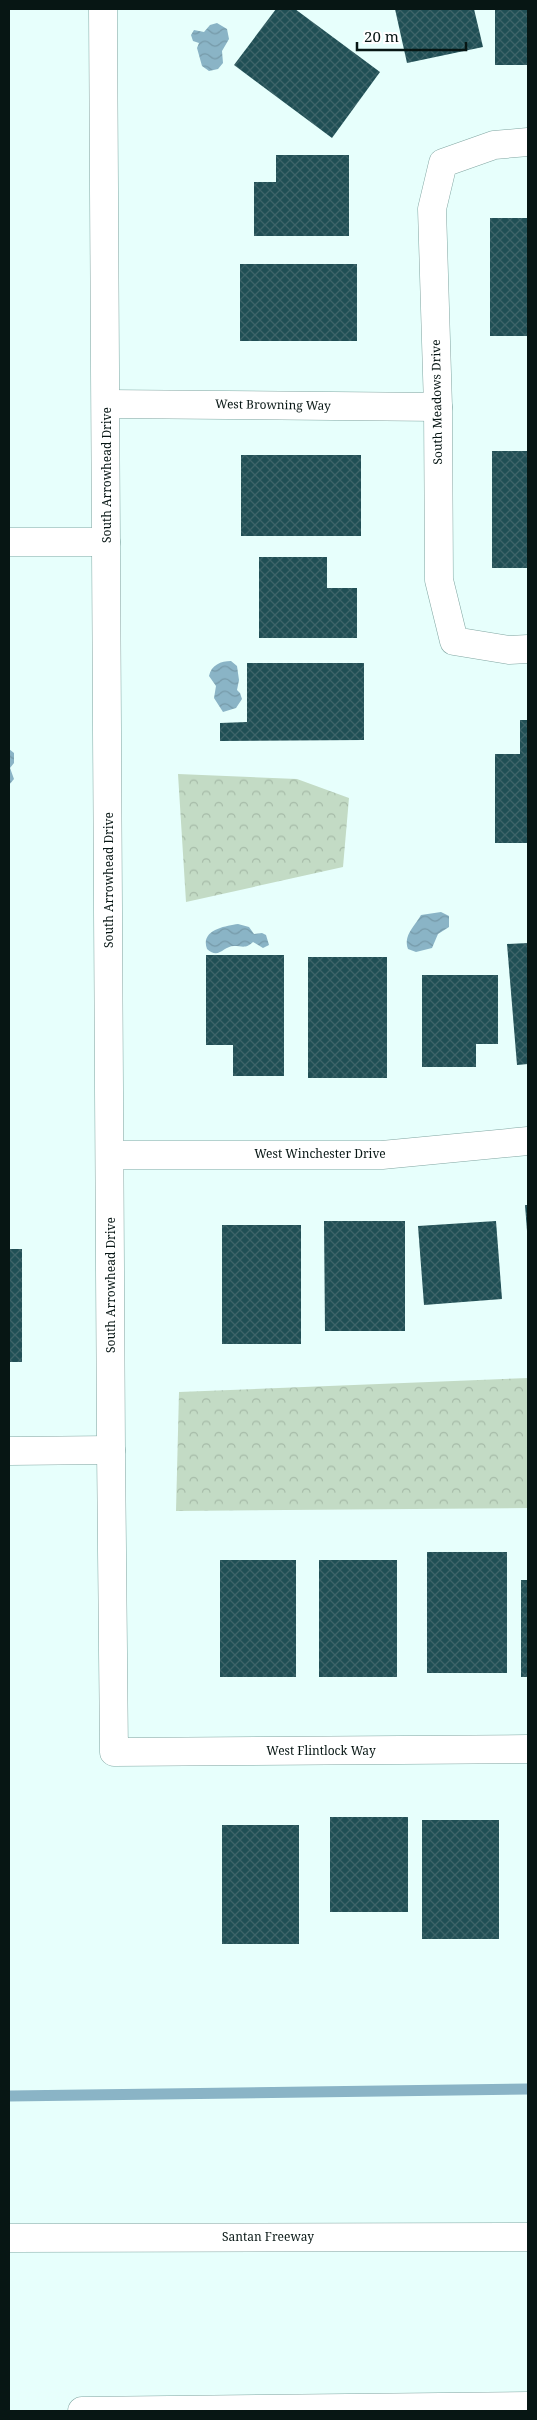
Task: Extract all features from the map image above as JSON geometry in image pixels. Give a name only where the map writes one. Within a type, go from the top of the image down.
[{"type":"main road","name":"South Arrowhead Drive","points":[[103,9],[107,404],[106,542],[114,1752]]},
{"type":"main road","name":"South Meadows Drive","points":[[528,142],[494,145],[443,163],[432,209],[438,407],[438,580],[454,641],[509,650],[528,649]]},
{"type":"main road","name":"West Browning Way","points":[[107,404],[438,407]]},
{"type":"main road","points":[[9,542],[106,542]]},
{"type":"main road","name":"West Winchester Drive","points":[[111,1155],[382,1155],[528,1141]]},
{"type":"main road","points":[[9,1451],[111,1450]]},
{"type":"main road","name":"West Flintlock Way","points":[[114,1752],[528,1749]]},
{"type":"main road","name":"Santan Freeway","points":[[9,2238],[528,2237]]},
{"type":"main road","points":[[82,2411],[528,2406]]},
{"type":"green space","points":[[178,774],[297,779],[349,798],[343,867],[186,902]]},
{"type":"green space","points":[[528,1378],[528,1508],[176,1511],[179,1392]]},
{"type":"water","points":[[217,23],[227,29],[229,39],[222,51],[223,63],[218,69],[209,71],[202,66],[197,48],[199,43],[193,41],[191,35],[194,30],[204,32],[210,25]]},
{"type":"water","points":[[231,661],[237,666],[239,680],[237,690],[242,699],[236,708],[223,712],[214,698],[216,686],[209,676],[217,664]]},
{"type":"water","points":[[9,749],[14,753],[14,763],[10,768],[14,779],[9,785]]},
{"type":"water","points":[[441,912],[449,916],[449,927],[438,934],[432,948],[416,952],[408,949],[408,935],[421,915]]},
{"type":"water","points":[[238,924],[249,927],[254,934],[262,933],[266,935],[269,945],[263,948],[253,942],[246,946],[230,947],[218,953],[207,949],[207,937],[210,933]]},
{"type":"building","points":[[276,9],[295,9],[380,72],[332,138],[234,65]]},
{"type":"building","points":[[395,9],[474,9],[483,47],[407,63]]},
{"type":"building","points":[[495,9],[528,9],[528,65],[495,65]]},
{"type":"building","points":[[276,155],[349,155],[349,236],[254,236],[254,182],[276,182]]},
{"type":"building","points":[[490,218],[528,218],[528,336],[490,336]]},
{"type":"building","points":[[240,264],[357,264],[357,341],[240,341]]},
{"type":"building","points":[[492,451],[528,451],[528,568],[492,568]]},
{"type":"building","points":[[241,455],[361,455],[361,536],[241,536]]},
{"type":"building","points":[[259,557],[327,557],[327,588],[357,588],[357,638],[259,638]]},
{"type":"building","points":[[247,663],[364,663],[364,740],[220,741],[220,723],[247,722]]},
{"type":"building","points":[[520,720],[528,720],[528,843],[495,843],[495,754],[520,754]]},
{"type":"building","points":[[528,943],[528,1064],[517,1065],[507,944]]},
{"type":"building","points":[[206,955],[284,955],[284,1076],[233,1076],[233,1045],[206,1045]]},
{"type":"building","points":[[308,957],[387,957],[387,1078],[308,1078]]},
{"type":"building","points":[[422,975],[498,975],[498,1044],[476,1044],[476,1067],[422,1067]]},
{"type":"building","points":[[525,1205],[528,1205],[528,1231],[527,1231]]},
{"type":"building","points":[[324,1221],[405,1221],[405,1331],[325,1331]]},
{"type":"building","points":[[496,1221],[502,1299],[424,1305],[418,1226]]},
{"type":"building","points":[[222,1225],[301,1225],[301,1344],[222,1344]]},
{"type":"building","points":[[9,1249],[22,1249],[22,1362],[9,1362]]},
{"type":"building","points":[[427,1552],[507,1552],[507,1673],[427,1673]]},
{"type":"building","points":[[220,1560],[296,1560],[296,1677],[220,1677]]},
{"type":"building","points":[[319,1560],[397,1560],[397,1677],[319,1677]]},
{"type":"building","points":[[521,1580],[528,1580],[528,1677],[521,1677]]},
{"type":"building","points":[[330,1817],[408,1817],[408,1912],[330,1912]]},
{"type":"building","points":[[422,1820],[499,1820],[499,1939],[422,1939]]},
{"type":"building","points":[[222,1825],[299,1825],[299,1944],[222,1944]]},
{"type":"waterway","points":[[9,2096],[528,2089]]}]
